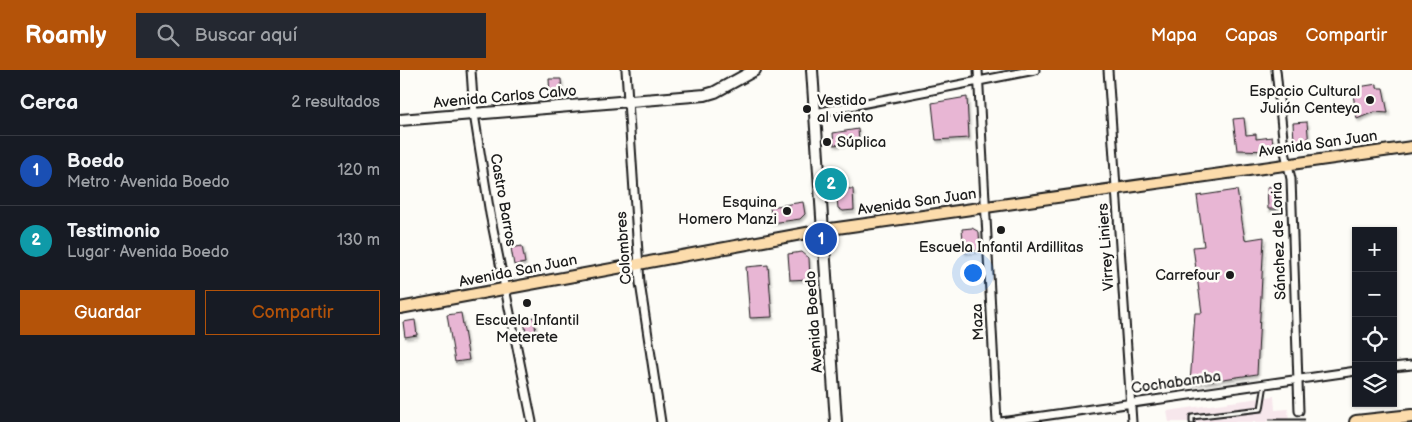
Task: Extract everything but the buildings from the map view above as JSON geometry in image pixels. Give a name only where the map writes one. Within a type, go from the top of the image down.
[{"type":"highway","points":[[1356,422],[1412,416]]},
{"type":"main road","name":"Avenida Carlos Calvo","points":[[400,120],[710,94],[755,70]]},
{"type":"main road","name":"Avenida Boedo","points":[[812,70],[836,422]]},
{"type":"main road","name":"Avenida San Juan","points":[[400,308],[823,230],[1412,147]]},
{"type":"street","name":"Castro Barros","points":[[471,70],[474,114],[490,214],[532,422]]},
{"type":"street","name":"Colombres","points":[[626,70],[638,264],[661,422]]},
{"type":"street","name":"Maza","points":[[978,70],[997,422]]},
{"type":"street","points":[[815,113],[1035,70]]},
{"type":"street","name":"Virrey Liniers","points":[[1108,70],[1132,422]]},
{"type":"street","name":"Sánchez de Loria","points":[[1276,70],[1291,179],[1300,411]]},
{"type":"street","points":[[1397,367],[1412,365]]},
{"type":"street","name":"Cochabamba","points":[[1001,422],[1298,378],[1352,372]]},
{"type":"lane","points":[[1192,422],[1192,418],[1261,409],[1265,383]]},
{"type":"lane","points":[[1269,422],[1305,422]]},
{"type":"shaded area","points":[[1274,396],[1275,410],[1288,409],[1289,422],[1169,422],[1167,411]]},
{"type":"place","name":"Espacio Cultural Julián Centeya","points":[[1370,100]]},
{"type":"place","name":"Vestido al viento","points":[[807,109]]},
{"type":"place","name":"Súplica","points":[[827,142]]},
{"type":"place","name":"Testimonio","points":[[831,184]]},
{"type":"place","name":"Esquina Homero Manzi","points":[[787,211]]},
{"type":"place","name":"Escuela Infantil Ardillitas","points":[[1001,230]]},
{"type":"place","name":"Boedo","points":[[821,239]]},
{"type":"place","name":"Carrefour","points":[[1230,275]]},
{"type":"place","name":"Escuela Infantil Meterete","points":[[527,303]]}]
